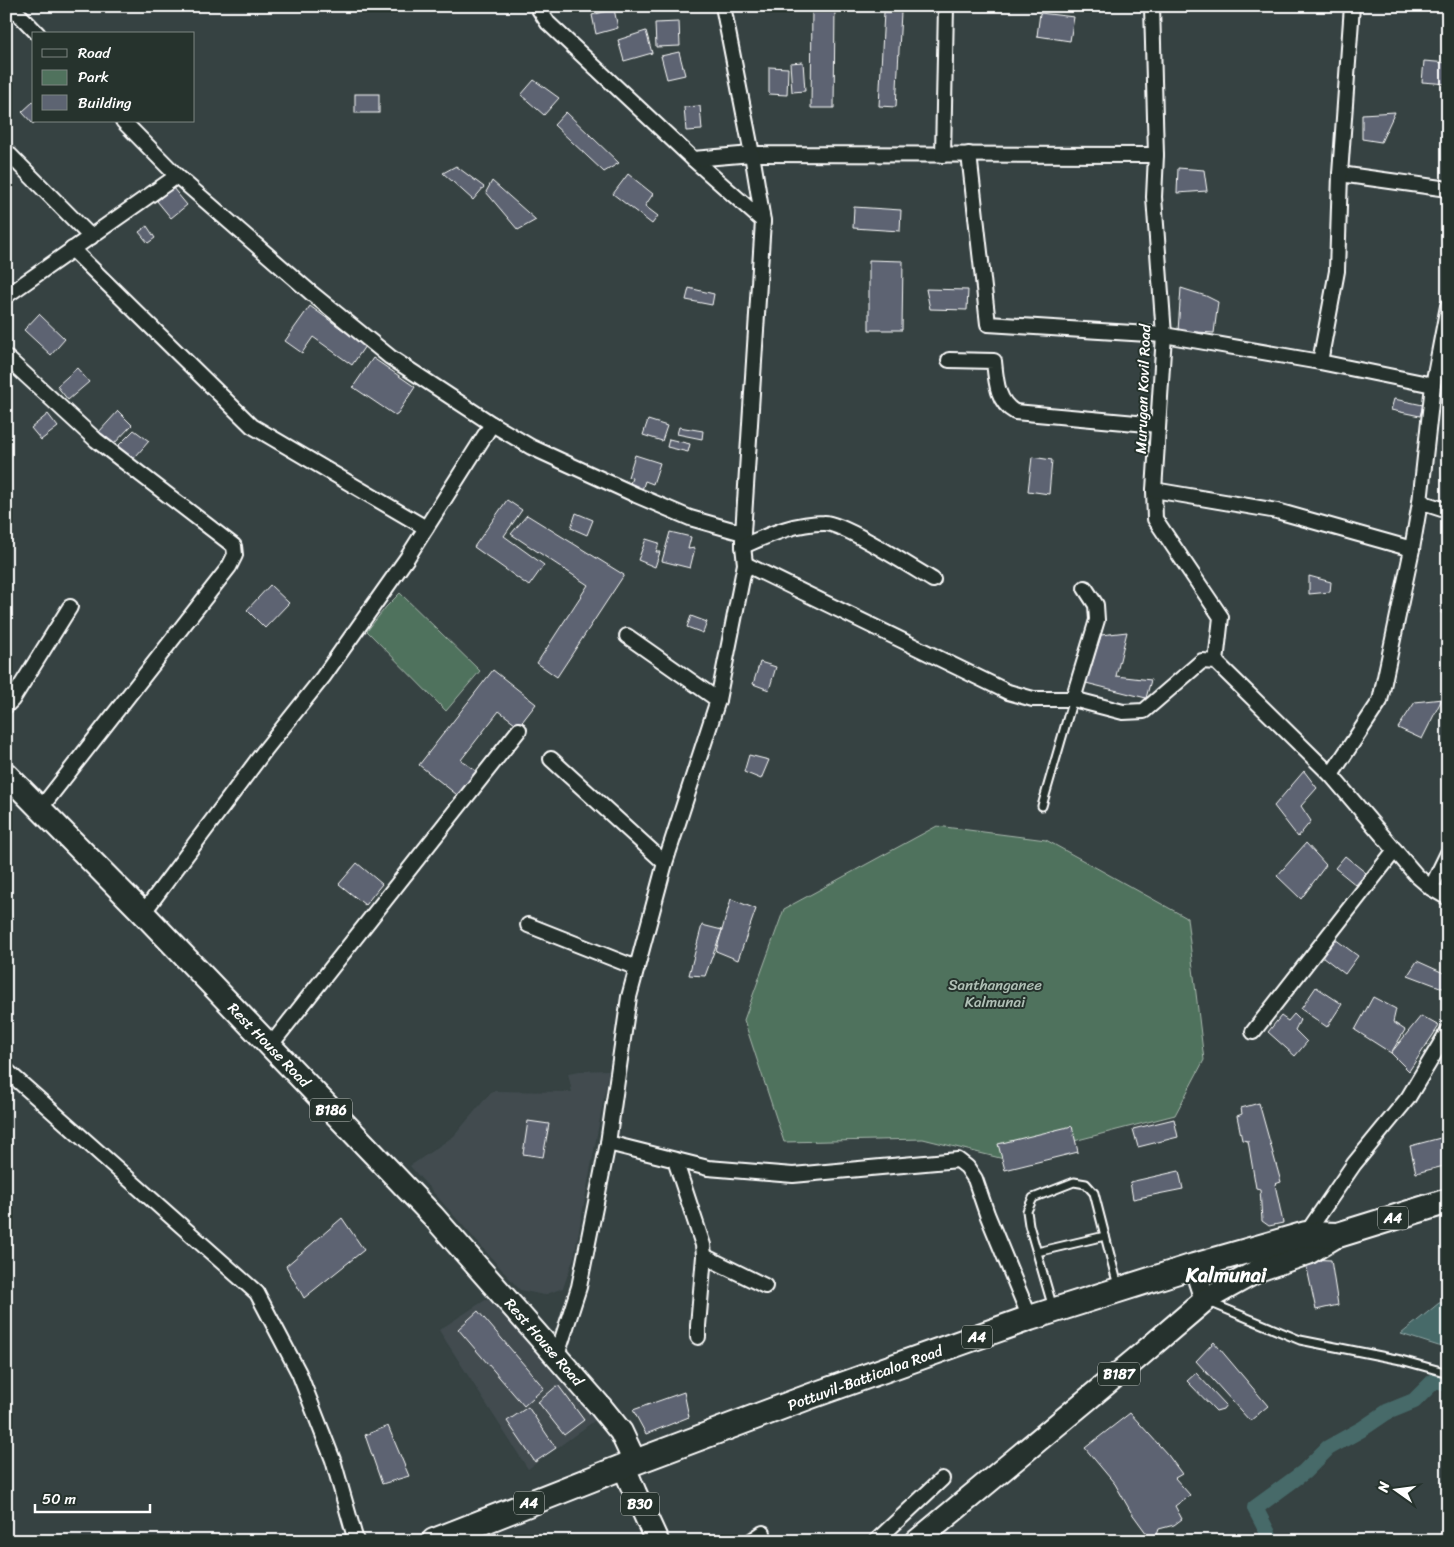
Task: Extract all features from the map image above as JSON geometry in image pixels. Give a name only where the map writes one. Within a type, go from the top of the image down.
[{"type":"highway","name":"Pottuvil-Batticaloa Road","points":[[434,1541],[630,1464],[811,1396],[1030,1318],[1194,1266],[1306,1234],[1338,1234],[1448,1201]]},
{"type":"main road","name":"Rest House Road","points":[[6,774],[433,1216],[557,1355],[621,1432],[630,1464]]},
{"type":"main road","name":"B187","points":[[916,1541],[1205,1300],[1261,1268],[1308,1253],[1338,1234]]},
{"type":"main road","points":[[1194,1266],[1205,1300]]},
{"type":"main road","name":"B30","points":[[630,1464],[635,1493],[657,1541]]},
{"type":"street","points":[[11,6],[36,32]]},
{"type":"street","points":[[537,6],[548,23],[762,221]]},
{"type":"street","points":[[557,1355],[579,1287],[608,1143],[629,997],[665,863],[718,700],[745,564],[743,539],[762,221],[752,154],[723,6]]},
{"type":"street","points":[[943,154],[946,6]]},
{"type":"street","name":"Murugan Kovil Road","points":[[1152,6],[1156,155],[1154,197],[1164,335],[1154,490],[1154,519],[1221,617],[1216,662]]},
{"type":"street","points":[[1320,362],[1337,271],[1340,174],[1352,6]]},
{"type":"street","points":[[124,122],[177,176],[310,292],[390,357],[492,424],[531,447],[636,495],[743,539],[788,527],[826,522],[852,533],[933,580]]},
{"type":"street","points":[[6,151],[91,237]]},
{"type":"street","points":[[694,159],[752,154],[1156,155]]},
{"type":"street","points":[[969,154],[988,324],[1164,335],[1320,362],[1432,385]]},
{"type":"street","points":[[1340,174],[1448,189]]},
{"type":"street","points":[[6,296],[177,176]]},
{"type":"street","points":[[72,249],[252,426],[426,528]]},
{"type":"street","points":[[1331,775],[1380,701],[1412,549],[1420,502],[1432,385],[1444,350],[1448,306]]},
{"type":"street","points":[[6,357],[96,440],[234,546],[236,555],[229,567],[40,809]]},
{"type":"street","points":[[949,360],[994,361],[998,392],[1007,407],[1015,412],[1158,425]]},
{"type":"street","points":[[143,914],[265,750],[323,677],[407,558],[492,424]]},
{"type":"street","points":[[1154,490],[1277,511],[1412,549]]},
{"type":"street","points":[[1420,502],[1448,511]]},
{"type":"street","points":[[745,564],[1008,692],[1033,699],[1073,699],[1123,712],[1144,711],[1202,661],[1216,662],[1331,775],[1416,874],[1431,888],[1448,898]]},
{"type":"street","points":[[1073,699],[1097,620],[1096,605],[1085,588]]},
{"type":"street","points":[[6,706],[12,700],[70,606]]},
{"type":"street","points":[[627,636],[718,700]]},
{"type":"street","points":[[270,1046],[519,730]]},
{"type":"street","points":[[551,758],[665,863]]},
{"type":"street","points":[[1252,1032],[1395,850]]},
{"type":"street","points":[[1431,888],[1448,853]]},
{"type":"street","points":[[528,925],[637,968]]},
{"type":"street","points":[[1306,1234],[1354,1164],[1408,1098],[1448,1031]]},
{"type":"street","points":[[6,1070],[257,1293],[299,1373],[333,1460],[356,1541]]},
{"type":"street","points":[[608,1143],[708,1168],[793,1175],[958,1160],[967,1167],[975,1179],[987,1214],[1030,1318]]},
{"type":"street","points":[[676,1160],[703,1245],[704,1256],[698,1337]]},
{"type":"street","points":[[704,1256],[765,1286]]},
{"type":"street","points":[[876,1541],[942,1479]]},
{"type":"lane","points":[[1042,806],[1073,699]]},
{"type":"lane","points":[[1054,1311],[1029,1225],[1027,1211],[1033,1198],[1074,1182],[1086,1184],[1094,1193],[1119,1290]]},
{"type":"lane","points":[[1037,1252],[1105,1236]]},
{"type":"lane","points":[[1205,1300],[1300,1340],[1401,1360],[1448,1373]]},
{"type":"shaded area","points":[[609,1070],[574,1257],[563,1288],[544,1295],[520,1290],[410,1166],[454,1136],[492,1091],[572,1092],[568,1073]]},
{"type":"shaded area","points":[[490,1297],[601,1416],[528,1469],[439,1330]]},
{"type":"green space","points":[[400,593],[480,671],[446,711],[367,631]]},
{"type":"green space","name":"Santhanganee Kalmunai","points":[[937,826],[1046,840],[1187,918],[1204,1060],[1175,1115],[1004,1159],[923,1139],[784,1142],[744,1020],[784,909]]},
{"type":"water","points":[[1448,1302],[1448,1349],[1401,1334],[1439,1303]]},
{"type":"building","points":[[812,7],[835,7],[834,108],[811,108]]},
{"type":"building","points":[[614,9],[618,28],[596,34],[592,15]]},
{"type":"building","points":[[884,12],[901,12],[896,107],[879,106]]},
{"type":"building","points":[[1040,13],[1074,17],[1070,41],[1037,36]]},
{"type":"building","points":[[679,22],[680,46],[656,47],[655,23]]},
{"type":"building","points":[[646,31],[652,53],[624,61],[618,40]]},
{"type":"building","points":[[679,52],[685,75],[667,79],[661,56]]},
{"type":"building","points":[[1424,61],[1448,63],[1448,84],[1422,82]]},
{"type":"building","points":[[803,62],[805,91],[792,92],[790,63]]},
{"type":"building","points":[[769,67],[788,68],[787,95],[769,94]]},
{"type":"building","points":[[534,80],[559,98],[544,115],[521,95]]},
{"type":"building","points":[[355,94],[379,94],[379,113],[355,113]]},
{"type":"building","points":[[32,103],[32,122],[35,122],[33,124],[22,112]]},
{"type":"building","points":[[700,106],[702,130],[686,131],[684,107]]},
{"type":"building","points":[[566,112],[619,163],[604,172],[554,125]]},
{"type":"building","points":[[1395,112],[1381,142],[1362,139],[1362,114]]},
{"type":"building","points":[[456,166],[484,187],[473,200],[443,173]]},
{"type":"building","points":[[1178,168],[1204,170],[1207,191],[1177,193]]},
{"type":"building","points":[[628,174],[653,194],[645,206],[658,216],[652,224],[613,194]]},
{"type":"building","points":[[492,181],[536,220],[518,230],[486,192]]},
{"type":"building","points":[[173,188],[187,205],[171,218],[157,201]]},
{"type":"building","points":[[854,207],[901,210],[900,231],[853,228]]},
{"type":"building","points":[[147,226],[155,238],[148,243],[139,232]]},
{"type":"building","points":[[869,260],[903,261],[902,330],[869,330]]},
{"type":"building","points":[[689,288],[714,294],[712,305],[686,300]]},
{"type":"building","points":[[1181,288],[1218,302],[1214,333],[1178,331]]},
{"type":"building","points":[[926,289],[968,290],[967,310],[930,309]]},
{"type":"building","points":[[310,306],[365,346],[352,365],[313,337],[302,353],[285,341]]},
{"type":"building","points":[[39,314],[65,339],[51,355],[24,330]]},
{"type":"building","points":[[373,358],[415,387],[396,416],[353,387]]},
{"type":"building","points":[[77,368],[89,382],[68,400],[57,386]]},
{"type":"building","points":[[1394,399],[1423,405],[1420,416],[1391,410]]},
{"type":"building","points":[[118,411],[132,425],[112,446],[98,433]]},
{"type":"building","points":[[48,414],[58,427],[41,440],[31,428]]},
{"type":"building","points":[[648,420],[667,426],[662,441],[643,435]]},
{"type":"building","points":[[679,427],[703,431],[702,439],[677,434]]},
{"type":"building","points":[[134,430],[149,441],[130,463],[115,449]]},
{"type":"building","points":[[669,439],[690,444],[688,452],[667,447]]},
{"type":"building","points":[[635,455],[660,463],[653,484],[645,481],[642,490],[629,486],[632,478],[628,477]]},
{"type":"building","points":[[1032,457],[1052,460],[1049,494],[1028,491]]},
{"type":"building","points":[[507,500],[522,510],[504,536],[544,565],[529,586],[474,547]]},
{"type":"building","points":[[576,513],[593,520],[587,535],[571,528]]},
{"type":"building","points":[[527,515],[624,575],[557,677],[537,663],[588,585],[511,534]]},
{"type":"building","points":[[670,532],[691,537],[688,549],[695,548],[690,568],[662,561]]},
{"type":"building","points":[[646,539],[659,543],[656,552],[660,552],[655,567],[638,560]]},
{"type":"building","points":[[1309,576],[1331,582],[1330,592],[1309,594]]},
{"type":"building","points":[[270,585],[289,603],[265,628],[247,610]]},
{"type":"building","points":[[1445,589],[1448,591],[1448,616],[1441,613]]},
{"type":"building","points":[[691,616],[707,622],[703,633],[687,627]]},
{"type":"building","points":[[1127,632],[1116,676],[1151,680],[1146,698],[1086,683],[1101,635]]},
{"type":"building","points":[[760,662],[776,667],[769,690],[753,684]]},
{"type":"building","points":[[493,670],[536,704],[519,726],[499,711],[461,760],[480,774],[461,798],[419,765]]},
{"type":"building","points":[[1442,699],[1422,739],[1398,728],[1415,702]]},
{"type":"building","points":[[749,755],[769,760],[761,779],[744,772]]},
{"type":"building","points":[[1304,771],[1317,788],[1301,806],[1311,821],[1298,837],[1274,806]]},
{"type":"building","points":[[1306,843],[1326,865],[1301,899],[1277,876]]},
{"type":"building","points":[[1345,856],[1366,873],[1356,885],[1335,868]]},
{"type":"building","points":[[357,863],[382,884],[365,905],[339,884]]},
{"type":"building","points":[[731,899],[756,909],[738,960],[716,951]]},
{"type":"building","points":[[702,925],[722,930],[705,976],[689,975]]},
{"type":"building","points":[[1331,936],[1358,956],[1345,974],[1318,953]]},
{"type":"building","points":[[1417,961],[1448,975],[1448,990],[1408,975]]},
{"type":"building","points":[[1316,987],[1342,1004],[1327,1027],[1301,1009]]},
{"type":"building","points":[[1373,997],[1396,1009],[1393,1022],[1405,1030],[1391,1053],[1355,1030]]},
{"type":"building","points":[[1294,1014],[1300,1020],[1295,1030],[1307,1042],[1295,1056],[1268,1032],[1281,1016],[1288,1021]]},
{"type":"building","points":[[1421,1016],[1439,1026],[1409,1071],[1391,1053]]},
{"type":"building","points":[[1259,1103],[1281,1182],[1275,1184],[1283,1223],[1269,1226],[1262,1221],[1260,1189],[1256,1188],[1248,1141],[1242,1140],[1237,1116],[1242,1114],[1241,1108]]},
{"type":"building","points":[[1174,1119],[1178,1137],[1138,1147],[1133,1129]]},
{"type":"building","points":[[528,1121],[549,1124],[543,1157],[523,1154]]},
{"type":"building","points":[[1072,1126],[1078,1152],[1005,1170],[998,1144]]},
{"type":"building","points":[[1448,1136],[1448,1165],[1416,1173],[1410,1146]]},
{"type":"building","points":[[1179,1171],[1183,1189],[1133,1199],[1130,1182]]},
{"type":"building","points":[[342,1218],[364,1250],[304,1298],[286,1266]]},
{"type":"building","points":[[1305,1259],[1331,1260],[1338,1305],[1316,1310]]},
{"type":"building","points":[[478,1311],[544,1388],[524,1406],[458,1329]]},
{"type":"building","points":[[1214,1342],[1268,1406],[1250,1421],[1196,1361]]},
{"type":"building","points":[[1196,1373],[1226,1405],[1223,1409],[1216,1411],[1187,1381]]},
{"type":"building","points":[[558,1385],[584,1420],[564,1435],[538,1402]]},
{"type":"building","points":[[684,1392],[689,1417],[646,1434],[633,1410]]},
{"type":"building","points":[[528,1407],[556,1448],[535,1462],[507,1421]]},
{"type":"building","points":[[1130,1413],[1168,1455],[1182,1474],[1175,1478],[1190,1495],[1175,1506],[1182,1519],[1174,1525],[1159,1529],[1155,1541],[1152,1541],[1131,1512],[1115,1484],[1085,1448]]},
{"type":"building","points":[[388,1426],[409,1476],[382,1484],[365,1435]]},
{"type":"waterway","points":[[1272,1541],[1255,1508],[1304,1472],[1328,1448],[1387,1412],[1414,1401],[1434,1381],[1448,1384]]},
{"type":"district","name":"Kalmunai","points":[[1226,1275]]}]
